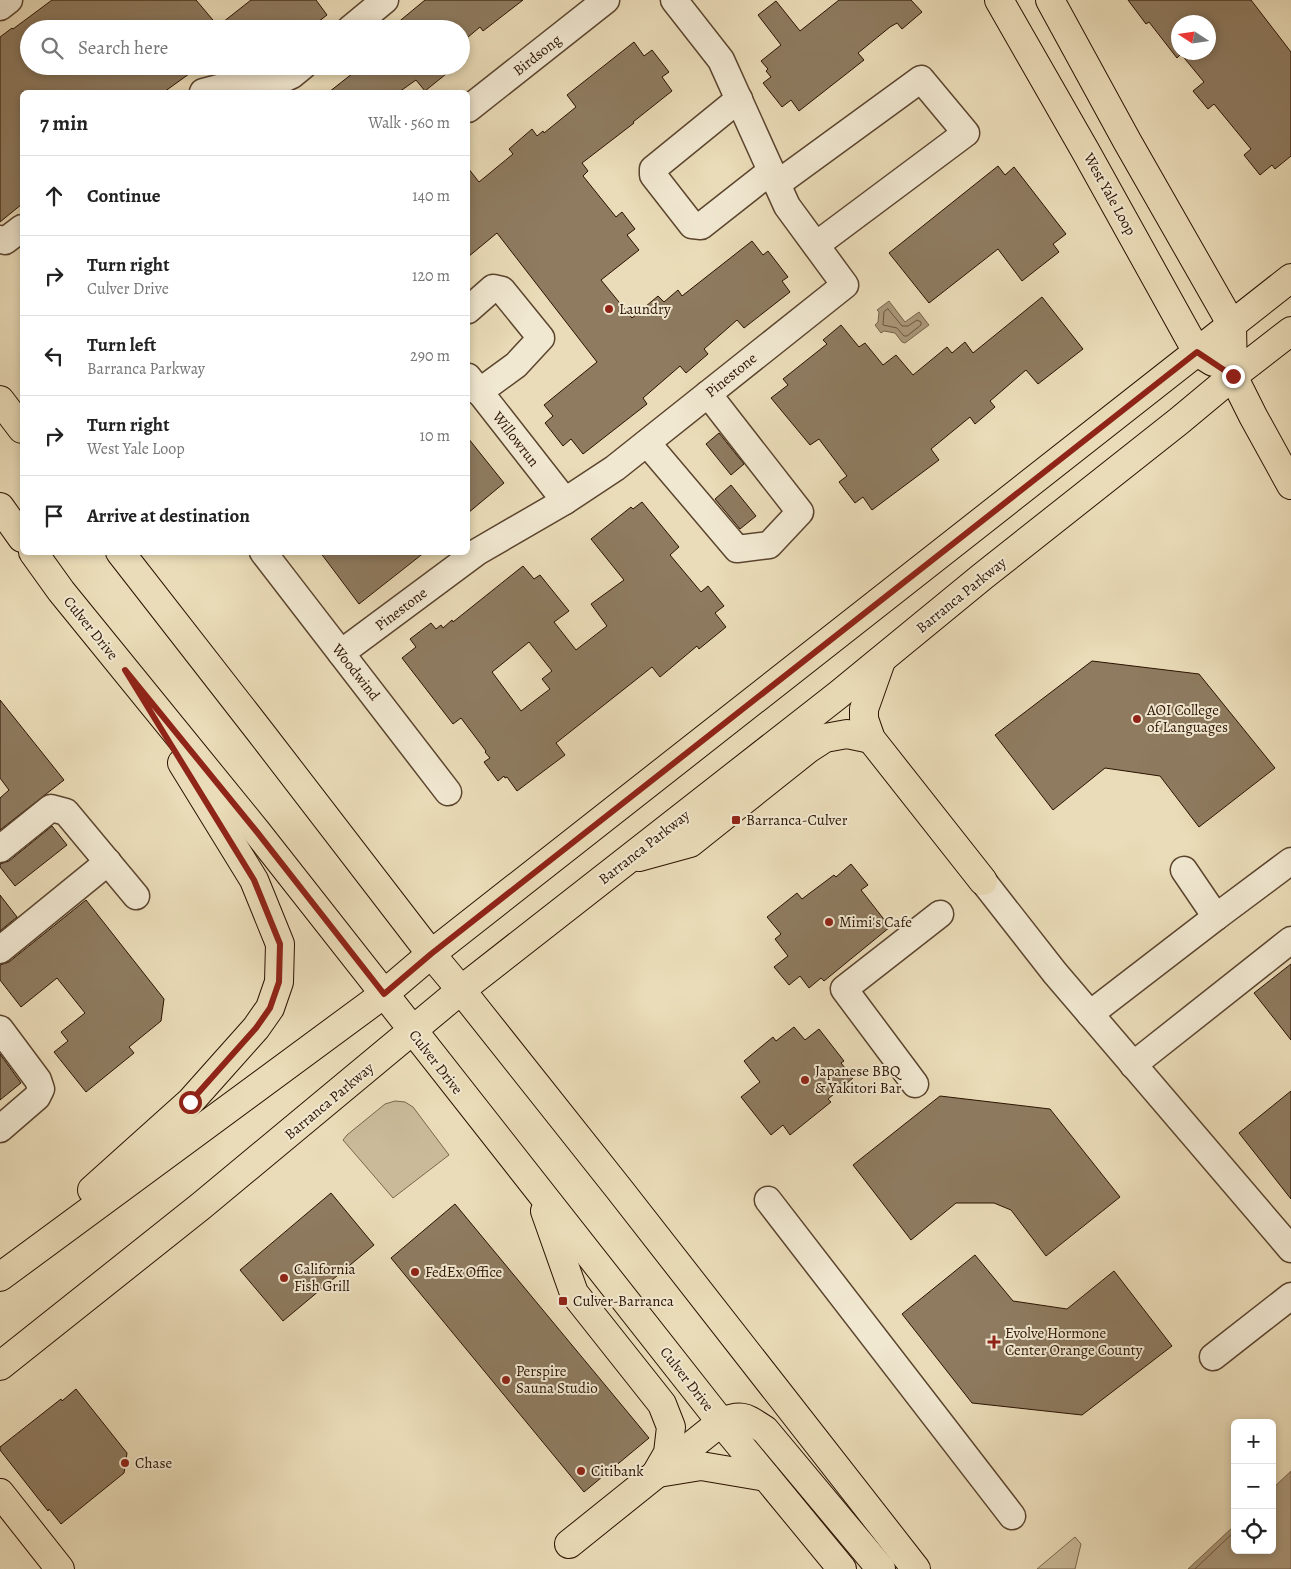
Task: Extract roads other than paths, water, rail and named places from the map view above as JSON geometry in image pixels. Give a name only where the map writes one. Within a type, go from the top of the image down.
[{"type":"main road","name":"West Yale Loop","points":[[999,0],[1197,352],[1233,376]]},
{"type":"main road","name":"West Yale Loop","points":[[1050,0],[1127,141],[1232,325],[1233,376],[1291,485]]},
{"type":"main road","points":[[0,1277],[384,994],[431,954],[1291,278]]},
{"type":"main road","name":"Barranca Parkway","points":[[0,1366],[201,1206],[413,1032],[461,990],[838,695],[983,576],[1291,331]]},
{"type":"main road","points":[[0,400],[20,426]]},
{"type":"main road","points":[[0,507],[20,535]]},
{"type":"main road","name":"Culver Drive","points":[[35,555],[61,591],[257,832],[828,1558],[842,1569]]},
{"type":"main road","points":[[122,555],[431,954],[619,1189],[916,1569]]},
{"type":"main road","points":[[882,659],[864,709],[864,719],[872,739],[983,881]]},
{"type":"main road","points":[[0,1272],[190,1102],[256,1028],[270,1008],[279,982],[280,944],[254,880],[125,670]]},
{"type":"main road","points":[[628,860],[690,843],[808,749],[825,738],[847,734],[872,739]]},
{"type":"main road","points":[[538,1191],[574,1294],[662,1404],[671,1427],[669,1449],[656,1473]]},
{"type":"main road","points":[[569,1544],[721,1422],[739,1416],[765,1430],[881,1569]]},
{"type":"main road","points":[[656,1473],[701,1466],[766,1477]]},
{"type":"main road","points":[[0,1493],[60,1569]]},
{"type":"street","points":[[0,7],[8,0]]},
{"type":"street","points":[[361,20],[385,0]]},
{"type":"street","name":"Birdsong","points":[[470,107],[606,0]]},
{"type":"street","name":"Pinestone","points":[[341,653],[477,552],[565,501],[615,468],[845,284],[787,206],[721,60],[674,0]]},
{"type":"street","points":[[211,90],[222,87],[279,87],[292,75]]},
{"type":"street","points":[[739,99],[653,169],[653,175],[692,225],[701,226],[921,79],[966,133],[816,245]]},
{"type":"street","points":[[0,239],[5,241],[20,230]]},
{"type":"street","points":[[470,308],[493,288],[502,290],[541,338],[516,366],[473,384]]},
{"type":"street","name":"Willowrun","points":[[473,384],[565,501]]},
{"type":"street","points":[[647,443],[737,549],[769,545],[800,512],[708,394]]},
{"type":"street","name":"Woodwind","points":[[265,555],[448,792]]},
{"type":"street","points":[[0,849],[51,808],[66,812],[136,896]]},
{"type":"street","points":[[1090,1014],[1291,861]]},
{"type":"street","points":[[0,950],[108,862]]},
{"type":"street","points":[[1184,870],[1216,917]]},
{"type":"street","points":[[983,881],[1090,1014],[1291,1249]]},
{"type":"street","points":[[915,1084],[844,989],[940,914]]},
{"type":"street","points":[[1134,1065],[1291,940]]},
{"type":"street","points":[[0,1029],[38,1080],[41,1089],[37,1097],[1,1127]]},
{"type":"street","points":[[768,1200],[1012,1516]]},
{"type":"street","points":[[1213,1358],[1291,1296]]},
{"type":"water","points":[[889,301],[905,322],[919,312],[929,325],[905,343],[895,333],[884,331],[881,333],[875,325],[878,322],[879,312],[877,310]]},
{"type":"water","points":[[1291,1471],[1291,1569],[1188,1569],[1231,1529],[1231,1554],[1276,1554],[1276,1485]]},
{"type":"place","name":"Laundry","points":[[609,309]]},
{"type":"place","name":"AOI College of Languages","points":[[1137,719]]},
{"type":"place","name":"Barranca-Culver","points":[[736,820]]},
{"type":"place","name":"Mimi's Cafe","points":[[829,922]]},
{"type":"place","name":"Japanese BBQ & Yakitori Bar","points":[[805,1080]]},
{"type":"place","name":"FedEx Office","points":[[415,1272]]},
{"type":"place","name":"California Fish Grill","points":[[284,1278]]},
{"type":"place","name":"Culver-Barranca","points":[[563,1301]]},
{"type":"place","name":"Evolve Hormone Center Orange County","points":[[994,1342]]},
{"type":"place","name":"Perspire Sauna Studio","points":[[506,1380]]},
{"type":"place","name":"Chase","points":[[125,1463]]},
{"type":"place","name":"Citibank","points":[[581,1471]]}]
